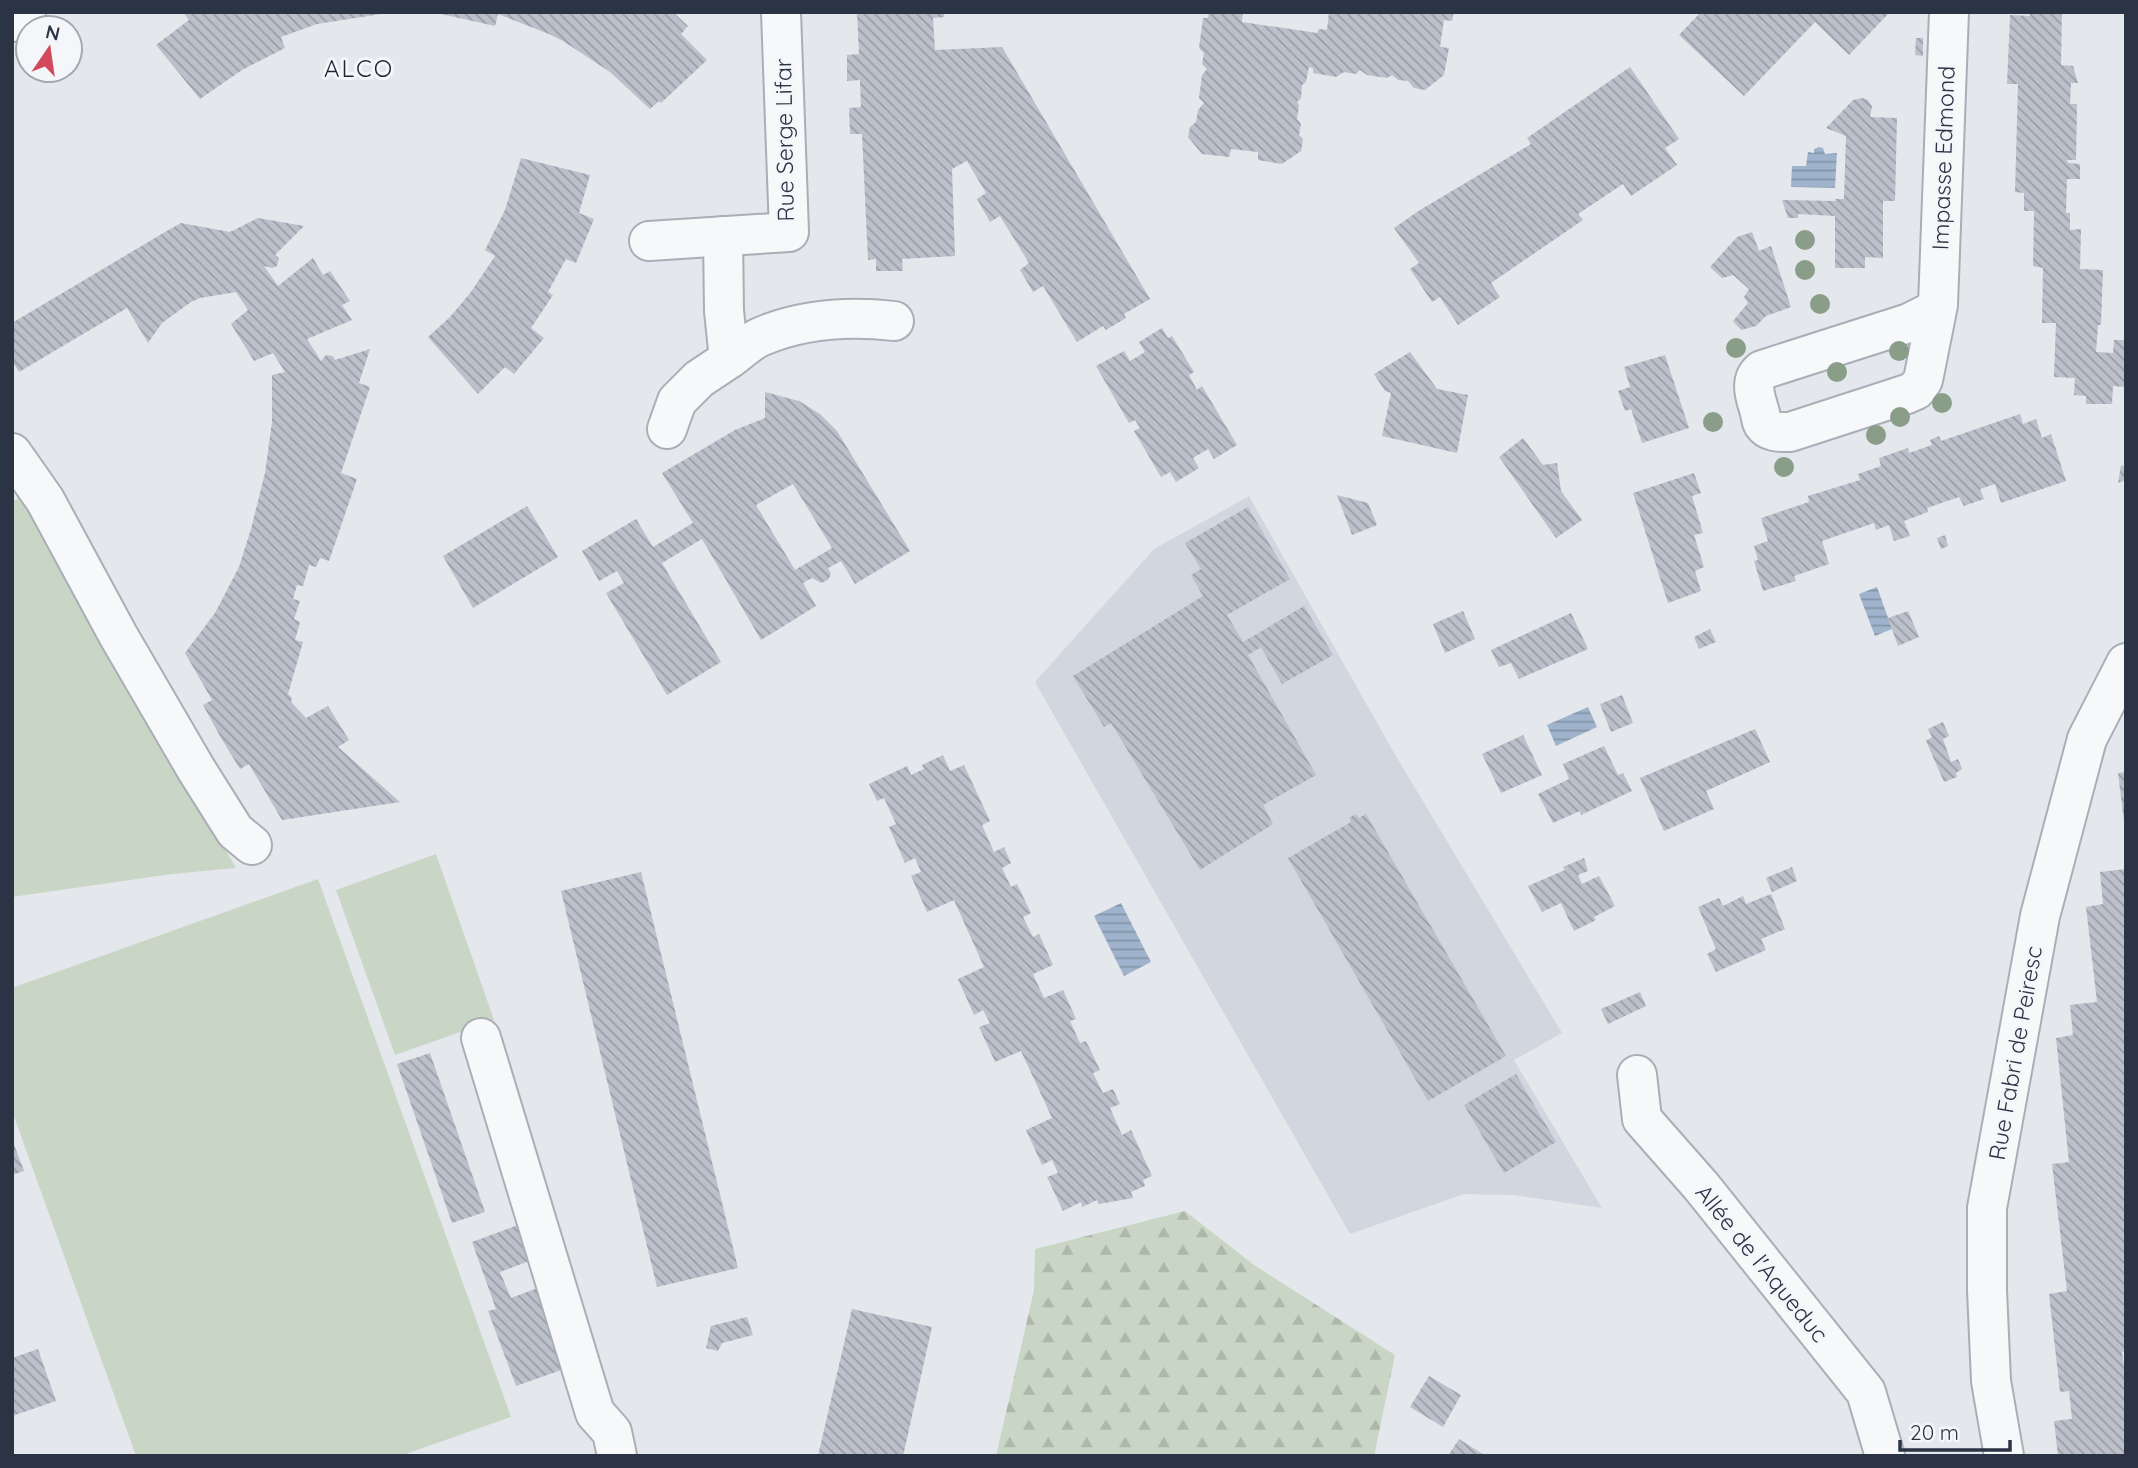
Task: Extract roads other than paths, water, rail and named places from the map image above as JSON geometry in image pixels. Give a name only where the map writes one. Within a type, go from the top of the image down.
[{"type":"street","points":[[12,22],[26,12]]},
{"type":"street","name":"Rue Serge Lifar","points":[[716,236],[789,232],[781,12]]},
{"type":"street","name":"Impasse Edmond","points":[[1938,305],[1909,323],[1762,370],[1756,375],[1754,389],[1763,424],[1779,432],[1790,432],[1916,390],[1927,371],[1938,305],[1948,12]]},
{"type":"street","points":[[649,241],[716,236],[729,359]]},
{"type":"street","points":[[667,429],[677,401],[699,379],[759,338],[801,324],[857,317],[894,321]]},
{"type":"street","points":[[12,453],[45,500],[118,635],[196,769],[235,831],[252,845]]},
{"type":"street","name":"Rue Fabri de Peiresc","points":[[2004,1456],[1991,1381],[1987,1208],[2040,916],[2087,739],[2126,663]]},
{"type":"street","points":[[481,1038],[595,1413],[612,1432],[617,1456]]},
{"type":"street","name":"Allée de l'Aqueduc","points":[[1637,1075],[1642,1119],[1701,1186],[1866,1392],[1885,1456]]},
{"type":"water","points":[[1823,148],[1825,154],[1837,153],[1835,188],[1791,187],[1792,166],[1806,166],[1808,152],[1814,153],[1814,149]]},
{"type":"water","points":[[1877,587],[1892,629],[1875,636],[1859,594]]},
{"type":"water","points":[[1588,707],[1597,727],[1556,746],[1547,725]]},
{"type":"water","points":[[1121,903],[1151,962],[1124,976],[1094,916]]},
{"type":"district","name":"ALCO","points":[[359,68]]}]
